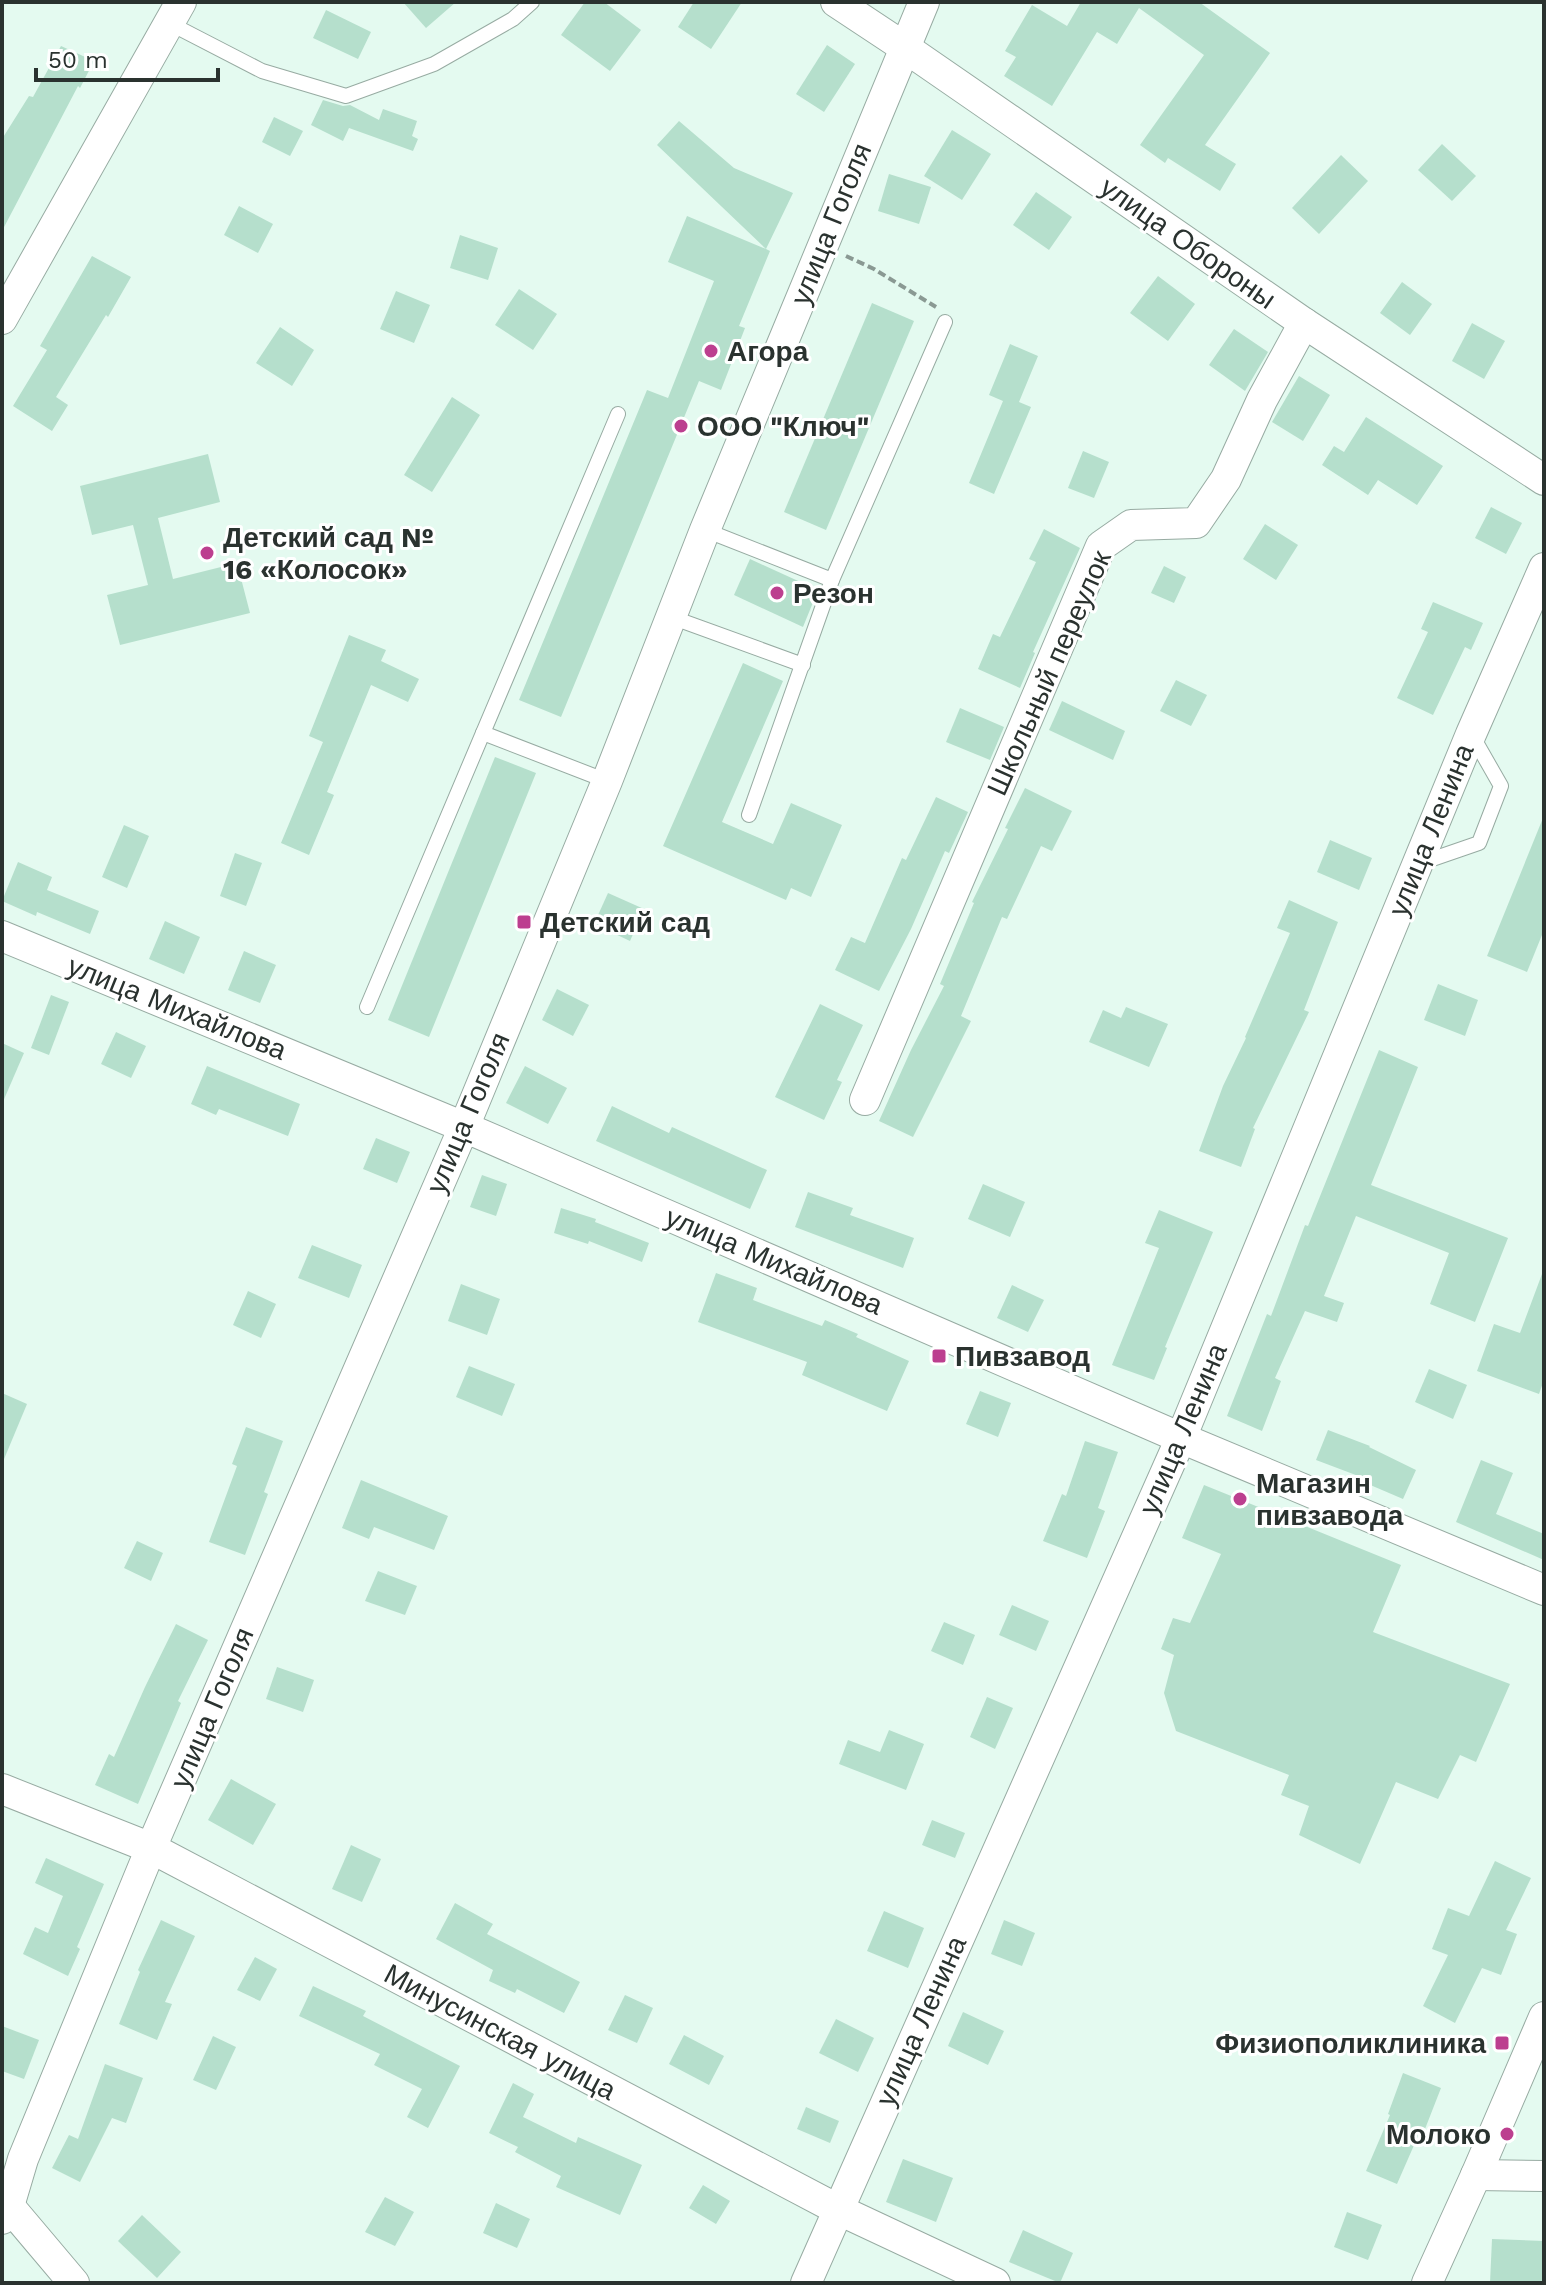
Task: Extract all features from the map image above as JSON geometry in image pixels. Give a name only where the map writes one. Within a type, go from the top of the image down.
[{"type":"street","name":"улица Обороны","points":[[836,2],[1304,323],[1544,480]]},
{"type":"street","name":"улица Гоголя","points":[[6,2212],[23,2159],[151,1848],[464,1127],[607,781],[705,530],[924,2]]},
{"type":"street","points":[[2,319],[175,13]]},
{"type":"street","name":"Школьный переулок","points":[[865,1100],[1101,546],[1131,525],[1196,523],[1226,479],[1262,400],[1304,323]]},
{"type":"street","name":"улица Ленина","points":[[806,2283],[1181,1438],[1471,734],[1544,568]]},
{"type":"street","name":"улица Михайлова","points":[[2,936],[464,1127],[1181,1438],[1544,1590]]},
{"type":"street","name":"Минусинская улица","points":[[2,1789],[151,1848],[837,2209],[995,2283]]},
{"type":"street","points":[[1427,2283],[1544,2017]]},
{"type":"street","points":[[1476,2175],[1544,2176]]},
{"type":"street","points":[[6,2212],[74,2283]]},
{"type":"lane","points":[[175,13],[262,71],[346,96],[434,64],[513,19],[532,2]]},
{"type":"lane","points":[[749,815],[832,580],[945,322]]},
{"type":"lane","points":[[367,1007],[618,414]]},
{"type":"lane","points":[[705,530],[832,580]]},
{"type":"lane","points":[[671,617],[803,665]]},
{"type":"lane","points":[[483,733],[607,781]]},
{"type":"lane","points":[[1417,865],[1479,843],[1501,786],[1471,734]]},
{"type":"path","points":[[822,245],[874,269],[936,307],[945,322]]},
{"type":"building","points":[[403,2],[456,2],[426,28]]},
{"type":"building","points":[[585,2],[604,2],[641,30],[610,71],[561,35]]},
{"type":"building","points":[[694,2],[742,2],[711,49],[678,27]]},
{"type":"building","points":[[1081,2],[1199,2],[1270,53],[1205,145],[1236,164],[1220,191],[1168,158],[1165,163],[1140,145],[1204,55],[1139,8],[1117,44],[1097,32],[1052,106],[1004,76],[1016,57],[1005,51],[1032,5],[1067,26]]},
{"type":"building","points":[[326,10],[371,32],[358,59],[313,38]]},
{"type":"building","points":[[827,45],[855,64],[824,112],[796,94]]},
{"type":"building","points":[[61,46],[94,61],[2,231],[2,139],[29,96],[33,97]]},
{"type":"building","points":[[323,100],[350,105],[379,120],[383,109],[417,121],[412,136],[418,139],[413,151],[349,128],[343,141],[311,125]]},
{"type":"building","points":[[274,117],[303,131],[290,156],[262,142]]},
{"type":"building","points":[[679,121],[734,168],[793,193],[766,249],[657,145]]},
{"type":"building","points":[[952,130],[991,154],[962,200],[924,176]]},
{"type":"building","points":[[1442,144],[1476,176],[1452,201],[1418,170]]},
{"type":"building","points":[[1341,155],[1368,181],[1319,234],[1292,208]]},
{"type":"building","points":[[889,174],[931,187],[919,224],[878,211]]},
{"type":"building","points":[[1036,192],[1072,217],[1049,250],[1013,225]]},
{"type":"building","points":[[239,206],[273,224],[258,253],[224,235]]},
{"type":"building","points":[[687,216],[770,251],[739,326],[745,328],[721,390],[699,381],[561,717],[519,700],[647,390],[668,398],[714,281],[668,262]]},
{"type":"building","points":[[460,235],[498,248],[488,280],[450,268]]},
{"type":"building","points":[[92,256],[131,277],[56,397],[68,405],[52,431],[13,406],[47,350],[40,346]]},
{"type":"building","points":[[1158,276],[1195,304],[1168,341],[1130,313]]},
{"type":"building","points":[[1402,282],[1432,304],[1410,335],[1380,313]]},
{"type":"building","points":[[519,289],[557,314],[533,350],[495,325]]},
{"type":"building","points":[[396,291],[430,305],[414,343],[380,329]]},
{"type":"building","points":[[872,303],[914,321],[826,530],[784,512]]},
{"type":"building","points":[[1472,323],[1505,341],[1484,379],[1452,361]]},
{"type":"building","points":[[280,327],[314,350],[292,386],[256,363]]},
{"type":"building","points":[[1234,329],[1268,352],[1245,391],[1209,365]]},
{"type":"building","points":[[1010,344],[1038,356],[1019,402],[1031,407],[994,494],[969,483],[1003,401],[989,395]]},
{"type":"building","points":[[1299,376],[1330,395],[1303,441],[1272,422]]},
{"type":"building","points":[[452,397],[480,415],[432,492],[404,475]]},
{"type":"building","points":[[1366,417],[1443,466],[1417,505],[1378,480],[1368,495],[1322,465],[1334,446],[1344,452]]},
{"type":"building","points":[[1083,451],[1109,462],[1094,498],[1068,488]]},
{"type":"building","points":[[208,454],[220,502],[158,518],[173,579],[237,563],[250,613],[120,645],[107,595],[148,585],[133,525],[92,535],[80,486]]},
{"type":"building","points":[[1491,507],[1522,523],[1506,554],[1475,538]]},
{"type":"building","points":[[1265,524],[1298,545],[1276,580],[1243,559]]},
{"type":"building","points":[[1044,529],[1080,548],[1020,688],[978,669],[993,634],[1000,637],[1036,562],[1029,559]]},
{"type":"building","name":"Резон","points":[[750,559],[818,590],[803,627],[734,595]]},
{"type":"building","points":[[1164,566],[1186,577],[1174,603],[1151,593]]},
{"type":"building","points":[[1433,602],[1483,623],[1471,650],[1465,647],[1433,715],[1397,698],[1428,632],[1421,629]]},
{"type":"building","points":[[349,635],[386,650],[381,661],[419,679],[408,702],[371,685],[327,792],[334,795],[309,855],[281,843],[323,742],[309,736]]},
{"type":"building","points":[[743,663],[783,681],[722,822],[773,844],[791,803],[842,825],[811,897],[791,888],[786,900],[663,846]]},
{"type":"building","points":[[1176,680],[1207,695],[1191,726],[1160,711]]},
{"type":"building","points":[[1062,701],[1125,731],[1113,760],[1049,730]]},
{"type":"building","points":[[960,708],[1004,727],[990,760],[946,742]]},
{"type":"building","points":[[495,757],[536,773],[429,1037],[388,1020]]},
{"type":"building","points":[[1025,788],[1072,811],[1052,851],[1041,846],[1007,919],[1002,917],[961,1016],[971,1021],[913,1137],[879,1121],[944,986],[940,984],[972,902]]},
{"type":"building","points":[[936,797],[968,812],[949,853],[945,851],[911,929],[879,991],[835,970],[851,937],[865,943],[902,858],[906,860]]},
{"type":"building","points":[[1543,818],[1544,930],[1527,972],[1487,956]]},
{"type":"building","points":[[124,825],[149,836],[127,888],[102,877]]},
{"type":"building","points":[[1330,840],[1372,858],[1359,890],[1317,872]]},
{"type":"building","points":[[235,853],[262,863],[246,906],[220,896]]},
{"type":"building","points":[[18,862],[52,877],[47,890],[99,911],[90,934],[2,901]]},
{"type":"building","points":[[608,893],[644,909],[630,941],[594,924]]},
{"type":"building","points":[[1289,900],[1338,922],[1304,1010],[1309,1012],[1253,1128],[1241,1167],[1199,1151],[1223,1086],[1290,933],[1277,928]]},
{"type":"building","points":[[165,921],[200,937],[184,974],[149,959]]},
{"type":"building","points":[[244,951],[276,965],[260,1003],[228,990]]},
{"type":"building","points":[[1438,984],[1478,1000],[1465,1036],[1424,1020]]},
{"type":"building","points":[[557,989],[589,1005],[573,1036],[542,1020]]},
{"type":"building","points":[[51,995],[69,1002],[49,1055],[31,1048]]},
{"type":"building","points":[[820,1004],[863,1025],[837,1080],[842,1082],[824,1120],[775,1097]]},
{"type":"building","points":[[1126,1007],[1168,1024],[1149,1067],[1089,1042],[1103,1010],[1121,1018]]},
{"type":"building","points":[[116,1032],[146,1046],[131,1078],[101,1064]]},
{"type":"building","points":[[2,1043],[24,1053],[2,1104]]},
{"type":"building","points":[[1379,1050],[1418,1067],[1371,1185],[1508,1238],[1475,1322],[1430,1304],[1449,1253],[1356,1216],[1324,1296],[1344,1303],[1337,1322],[1305,1311],[1275,1378],[1281,1381],[1262,1431],[1227,1416]]},
{"type":"building","points":[[207,1066],[300,1104],[288,1136],[219,1109],[216,1115],[191,1104]]},
{"type":"building","points":[[525,1066],[567,1088],[548,1124],[506,1103]]},
{"type":"building","points":[[612,1106],[669,1133],[672,1127],[767,1170],[750,1209],[596,1141]]},
{"type":"building","points":[[376,1138],[410,1152],[397,1183],[363,1169]]},
{"type":"building","points":[[482,1175],[507,1184],[496,1216],[470,1207]]},
{"type":"building","points":[[983,1184],[1025,1202],[1010,1237],[968,1219]]},
{"type":"building","points":[[808,1192],[853,1208],[850,1215],[914,1238],[903,1268],[795,1227]]},
{"type":"building","points":[[561,1208],[596,1219],[595,1222],[649,1243],[642,1262],[589,1241],[588,1244],[554,1233]]},
{"type":"building","points":[[1159,1210],[1213,1232],[1154,1380],[1112,1365],[1159,1248],[1145,1243]]},
{"type":"building","points":[[312,1245],[362,1265],[349,1298],[298,1278]]},
{"type":"building","points":[[716,1273],[757,1288],[753,1300],[822,1326],[825,1320],[909,1361],[887,1411],[802,1375],[807,1362],[698,1322]]},
{"type":"building","points":[[1542,1274],[1544,1380],[1539,1394],[1477,1371],[1494,1324],[1520,1333]]},
{"type":"building","points":[[461,1284],[500,1299],[487,1335],[448,1321]]},
{"type":"building","points":[[1012,1285],[1044,1300],[1028,1332],[997,1318]]},
{"type":"building","points":[[248,1291],[276,1304],[261,1338],[233,1325]]},
{"type":"building","points":[[469,1366],[515,1384],[502,1416],[456,1397]]},
{"type":"building","points":[[1429,1369],[1467,1385],[1453,1419],[1415,1402]]},
{"type":"building","points":[[980,1391],[1011,1403],[998,1437],[966,1424]]},
{"type":"building","points":[[2,1393],[27,1404],[2,1464]]},
{"type":"building","points":[[246,1427],[283,1441],[264,1492],[268,1494],[245,1555],[209,1542],[237,1466],[232,1464]]},
{"type":"building","points":[[1328,1430],[1370,1446],[1416,1470],[1403,1499],[1368,1484],[1369,1480],[1316,1460]]},
{"type":"building","points":[[1085,1441],[1118,1452],[1098,1508],[1105,1511],[1087,1558],[1043,1541],[1062,1494],[1066,1496]]},
{"type":"building","points":[[1481,1460],[1513,1473],[1496,1514],[1544,1534],[1544,1560],[1456,1522]]},
{"type":"building","points":[[361,1480],[448,1516],[434,1550],[374,1527],[369,1539],[342,1528]]},
{"type":"building","points":[[1204,1485],[1401,1565],[1373,1632],[1510,1684],[1476,1762],[1460,1755],[1438,1799],[1396,1782],[1360,1864],[1299,1835],[1309,1806],[1281,1795],[1289,1775],[1176,1731],[1164,1693],[1174,1655],[1161,1649],[1173,1618],[1190,1623],[1221,1554],[1182,1538]]},
{"type":"building","points":[[137,1541],[163,1553],[151,1581],[124,1568]]},
{"type":"building","points":[[378,1571],[417,1586],[405,1615],[365,1601]]},
{"type":"building","points":[[1012,1605],[1049,1621],[1036,1651],[999,1635]]},
{"type":"building","points":[[944,1622],[975,1635],[963,1665],[931,1651]]},
{"type":"building","points":[[176,1624],[208,1640],[178,1701],[181,1703],[138,1804],[95,1785],[109,1754],[114,1757]]},
{"type":"building","points":[[277,1667],[314,1680],[303,1712],[266,1699]]},
{"type":"building","points":[[987,1697],[1013,1708],[995,1749],[970,1737]]},
{"type":"building","points":[[889,1730],[924,1744],[906,1790],[839,1764],[848,1740],[880,1752]]},
{"type":"building","points":[[231,1779],[276,1804],[253,1845],[208,1820]]},
{"type":"building","points":[[932,1820],[965,1833],[955,1858],[922,1845]]},
{"type":"building","points":[[351,1845],[381,1859],[362,1902],[332,1889]]},
{"type":"building","points":[[46,1858],[104,1884],[68,1976],[23,1954],[35,1927],[48,1933],[63,1896],[35,1883]]},
{"type":"building","points":[[1495,1861],[1531,1878],[1506,1930],[1517,1934],[1501,1975],[1482,1968],[1455,2023],[1423,2006],[1448,1955],[1432,1949],[1448,1908],[1469,1916]]},
{"type":"building","points":[[455,1903],[493,1924],[487,1934],[580,1982],[564,2013],[517,1989],[515,1993],[489,1981],[493,1970],[436,1939]]},
{"type":"building","points":[[884,1911],[924,1928],[908,1968],[867,1951]]},
{"type":"building","points":[[161,1920],[195,1936],[165,2002],[172,2004],[157,2040],[119,2024],[140,1972],[138,1970]]},
{"type":"building","points":[[1004,1920],[1035,1933],[1022,1966],[991,1954]]},
{"type":"building","points":[[255,1957],[277,1969],[260,2001],[237,1990]]},
{"type":"building","points":[[313,1986],[366,2011],[363,2016],[460,2066],[428,2128],[407,2117],[422,2089],[374,2065],[380,2054],[299,2016]]},
{"type":"building","points":[[625,1995],[653,2008],[637,2043],[608,2030]]},
{"type":"building","points":[[963,2012],[1004,2031],[988,2065],[948,2046]]},
{"type":"building","points":[[836,2019],[874,2038],[858,2072],[819,2053]]},
{"type":"building","points":[[2,2026],[39,2040],[24,2079],[2,2071]]},
{"type":"building","points":[[684,2035],[724,2056],[709,2085],[669,2064]]},
{"type":"building","points":[[213,2036],[236,2047],[216,2090],[193,2080]]},
{"type":"building","points":[[105,2064],[143,2078],[126,2123],[112,2118],[80,2182],[52,2168],[69,2135],[78,2139]]},
{"type":"building","points":[[1403,2073],[1441,2088],[1425,2129],[1422,2127],[1397,2184],[1366,2171],[1390,2115]]},
{"type":"building","points":[[513,2083],[534,2094],[523,2117],[576,2143],[578,2137],[642,2165],[620,2215],[556,2187],[561,2176],[515,2152],[518,2147],[489,2133]]},
{"type":"building","points":[[806,2107],[839,2121],[830,2143],[797,2129]]},
{"type":"building","points":[[903,2159],[953,2178],[936,2222],[886,2202]]},
{"type":"building","points":[[703,2185],[730,2201],[716,2224],[689,2208]]},
{"type":"building","points":[[385,2197],[414,2212],[395,2246],[365,2232]]},
{"type":"building","points":[[496,2203],[530,2219],[517,2248],[483,2233]]},
{"type":"building","points":[[1347,2212],[1382,2225],[1368,2260],[1334,2247]]},
{"type":"building","points":[[142,2215],[181,2252],[157,2278],[118,2241]]},
{"type":"building","points":[[1023,2230],[1073,2253],[1060,2283],[1009,2262]]},
{"type":"building","points":[[1492,2239],[1544,2241],[1544,2283],[1490,2283]]},
{"type":"place","name":"Агора","points":[[711,351]]},
{"type":"place","name":"ООО \"Ключ\"","points":[[681,426]]},
{"type":"place","name":"Детский сад № 16 «Колосок»","points":[[207,553]]},
{"type":"place","name":"Резон","points":[[777,593]]},
{"type":"place","name":"Детский сад","points":[[524,922]]},
{"type":"place","name":"Пивзавод","points":[[939,1356]]},
{"type":"place","name":"Магазин пивзавода","points":[[1240,1499]]},
{"type":"place","name":"Физиополиклиника","points":[[1502,2043]]},
{"type":"place","name":"Молоко","points":[[1507,2134]]}]
